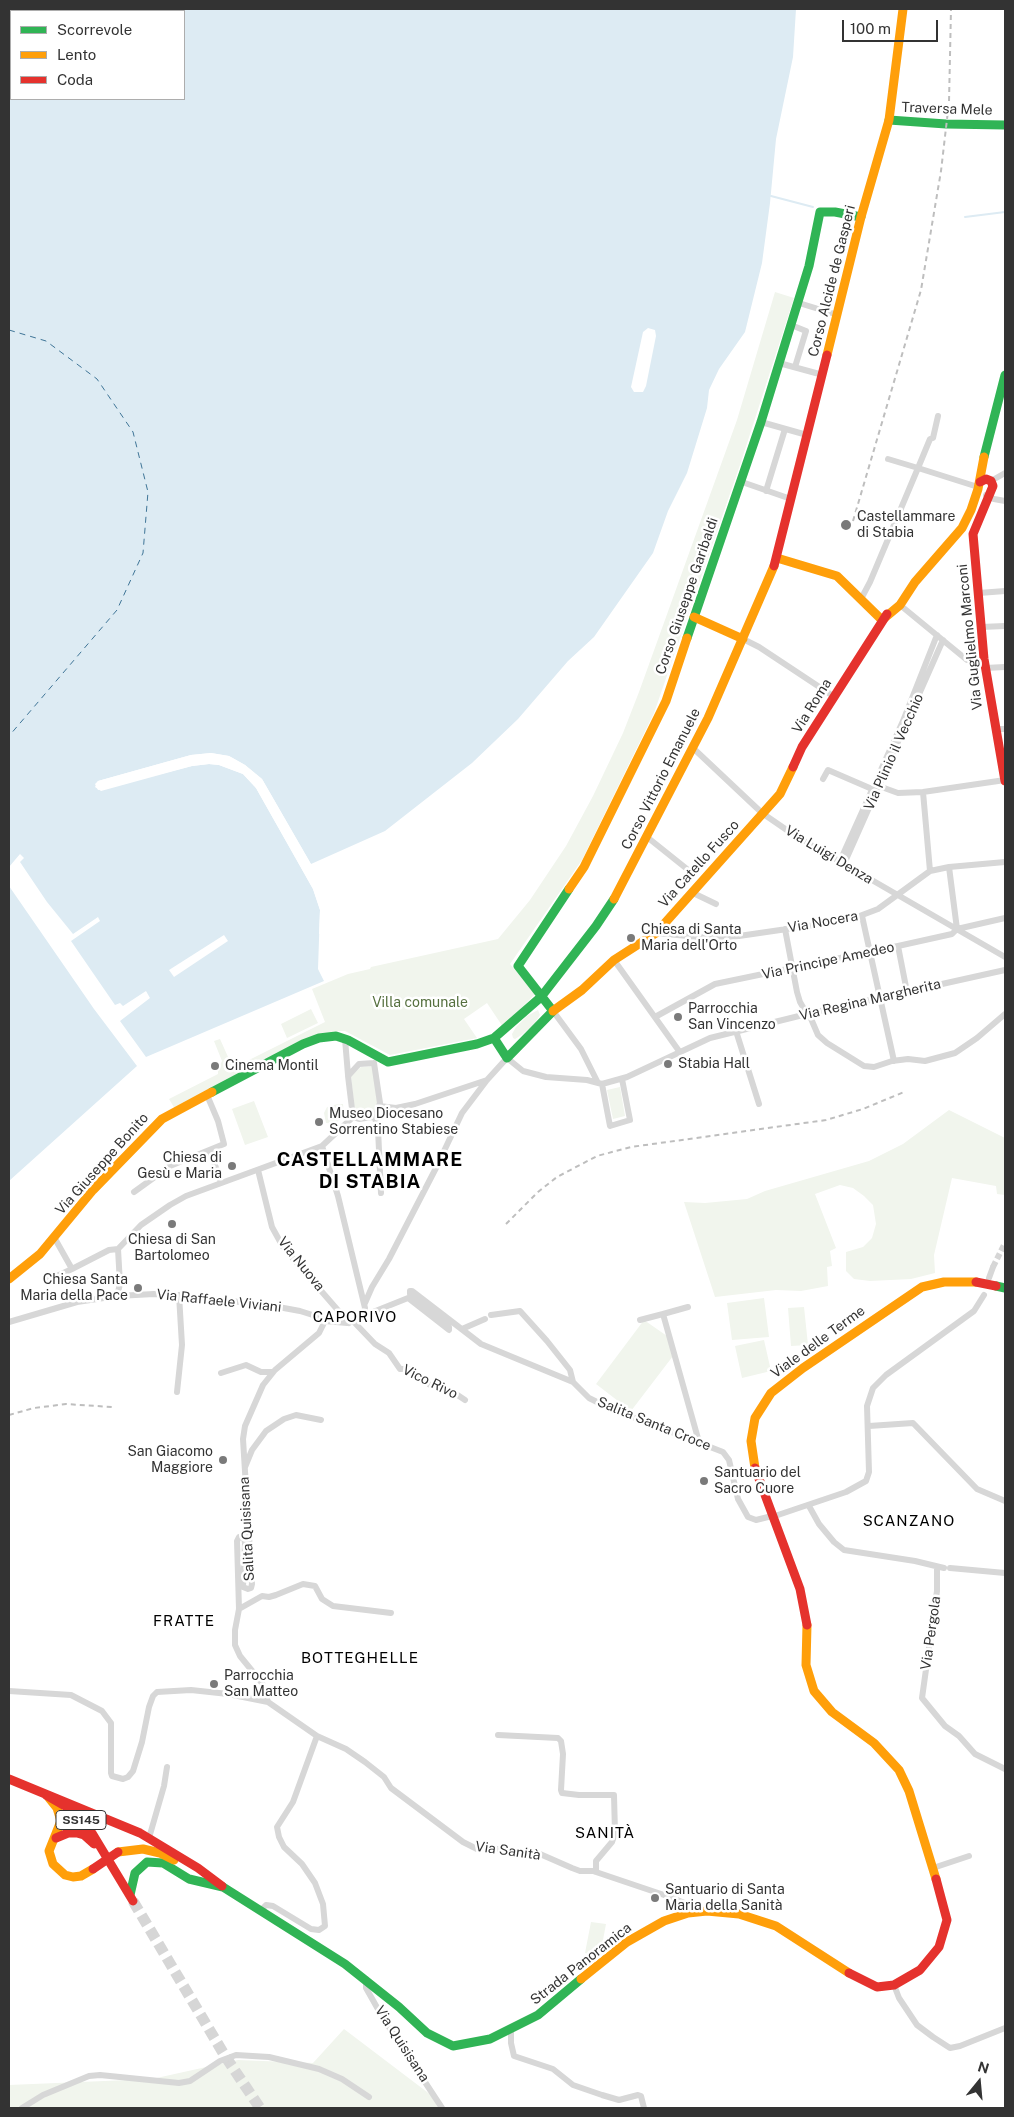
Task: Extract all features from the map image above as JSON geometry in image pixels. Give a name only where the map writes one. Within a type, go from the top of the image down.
[{"type":"main road","name":"Corso Alcide de Gasperi","points":[[777,558],[861,217],[888,120],[903,9]]},
{"type":"main road","name":"Traversa Mele","points":[[888,120],[943,124],[1005,125]]},
{"type":"main road","name":"Corso Giuseppe Garibaldi","points":[[541,997],[518,966],[584,867],[666,701],[742,482],[799,303],[820,212],[835,212],[861,217]]},
{"type":"main road","points":[[984,491],[980,475],[1005,375]]},
{"type":"main road","points":[[962,528],[966,528],[973,534],[983,514],[986,479],[991,481]]},
{"type":"main road","name":"Via Roma","points":[[762,813],[780,794],[802,747],[885,617],[900,605],[915,582],[962,528],[984,491]]},
{"type":"main road","points":[[972,510],[974,514],[983,514]]},
{"type":"main road","name":"Via Guglielmo Marconi","points":[[973,534],[985,664],[1005,780]]},
{"type":"main road","points":[[777,558],[837,576],[861,599],[885,617]]},
{"type":"main road","name":"Corso Vittorio Emanuele","points":[[494,1038],[541,997],[596,926],[620,890],[708,718],[777,558]]},
{"type":"main road","points":[[694,617],[742,638]]},
{"type":"main road","name":"Via Catello Fusco","points":[[507,1058],[553,1011],[582,990],[614,960],[656,933],[691,892],[736,845],[762,813]]},
{"type":"main road","points":[[541,997],[553,1011]]},
{"type":"main road","name":"Via Giuseppe Bonito","points":[[9,1279],[21,1271],[54,1237],[93,1190],[162,1119],[303,1044],[319,1038],[341,1038]]},
{"type":"main road","points":[[341,1038],[376,1060],[388,1062],[477,1044],[494,1038],[507,1058]]},
{"type":"main road","name":"Viale delle Terme","points":[[772,1516],[755,1470],[751,1441],[755,1418],[771,1393],[902,1299],[922,1287],[944,1282],[976,1282],[1001,1287]]},
{"type":"main road","points":[[772,1516],[800,1589],[807,1622],[806,1665],[814,1691],[832,1712],[874,1744],[899,1770],[909,1791],[947,1920],[939,1947],[920,1970],[894,1985]]},
{"type":"main road","name":"SS145","points":[[9,1779],[46,1795],[76,1815],[92,1833],[107,1855],[132,1898],[135,1873],[147,1862],[163,1863],[189,1879],[222,1887]]},
{"type":"main road","points":[[46,1795],[149,1838],[198,1868],[222,1887]]},
{"type":"main road","points":[[46,1795],[60,1814],[61,1821],[56,1838],[49,1850],[50,1858],[59,1871],[73,1877],[81,1876],[118,1852],[134,1849],[160,1853],[222,1887]]},
{"type":"main road","points":[[56,1838],[68,1833],[78,1832],[107,1855]]},
{"type":"main road","name":"Strada Panoramica","points":[[222,1887],[366,1979],[427,2033],[453,2046],[490,2039],[538,2015],[627,1942],[664,1921],[707,1910],[739,1914],[776,1926],[857,1978],[877,1987],[894,1985]]},
{"type":"street","points":[[799,303],[838,315]]},
{"type":"street","points":[[791,325],[806,331],[795,367]]},
{"type":"street","points":[[779,363],[823,375]]},
{"type":"street","points":[[861,599],[870,582],[930,439],[933,438],[938,416]]},
{"type":"street","points":[[761,422],[807,435]]},
{"type":"street","points":[[766,492],[785,429]]},
{"type":"street","points":[[888,459],[984,491],[1005,501]]},
{"type":"street","points":[[991,481],[1005,473]]},
{"type":"street","points":[[742,482],[766,492],[791,499]]},
{"type":"street","points":[[979,593],[1005,591]]},
{"type":"street","points":[[900,605],[967,660],[1005,667]]},
{"type":"street","points":[[981,627],[1005,626]]},
{"type":"street","points":[[742,638],[834,696]]},
{"type":"street","name":"Via Plinio il Vecchio","points":[[842,863],[940,638]]},
{"type":"street","points":[[995,729],[1005,729]]},
{"type":"street","name":"Via Luigi Denza","points":[[693,748],[762,813],[794,835],[1005,958]]},
{"type":"street","points":[[823,779],[828,770],[898,793],[923,792],[1005,780]]},
{"type":"street","points":[[923,792],[930,871]]},
{"type":"street","points":[[647,837],[692,873]]},
{"type":"street","name":"Via Nocera","points":[[656,933],[708,938],[848,920],[878,910],[930,871],[949,867],[1005,862]]},
{"type":"street","points":[[949,867],[957,929]]},
{"type":"street","points":[[691,892],[716,904]]},
{"type":"street","points":[[862,916],[894,1061]]},
{"type":"street","name":"Via Principe Amedeo","points":[[655,1017],[715,984],[952,934],[957,929],[1005,918]]},
{"type":"street","points":[[785,929],[791,968],[800,1002],[818,1035],[864,1066],[874,1067],[894,1061],[925,1061],[955,1052],[978,1038],[1005,1014]]},
{"type":"street","points":[[898,946],[907,992]]},
{"type":"street","points":[[614,960],[679,1051]]},
{"type":"street","name":"Via Regina Margherita","points":[[600,1083],[622,1079],[710,1038],[1005,970]]},
{"type":"street","points":[[553,1011],[581,1049],[600,1083],[610,1126],[630,1120],[622,1079]]},
{"type":"street","points":[[736,1032],[759,1104]]},
{"type":"street","points":[[341,1038],[353,1117]]},
{"type":"street","points":[[325,1321],[351,1322],[363,1316],[365,1303],[372,1287],[436,1168],[462,1113],[487,1080],[507,1058],[523,1071],[538,1075],[600,1083]]},
{"type":"street","points":[[348,1076],[359,1064],[376,1060],[379,1106],[372,1117],[359,1119],[353,1117]]},
{"type":"street","points":[[379,1106],[396,1108],[415,1104],[487,1080]]},
{"type":"street","points":[[134,1192],[170,1166],[222,1146],[225,1141],[207,1095]]},
{"type":"street","points":[[374,1115],[378,1129],[381,1194]]},
{"type":"street","points":[[46,1281],[109,1250],[118,1249],[141,1225],[186,1196],[322,1146],[353,1117]]},
{"type":"street","points":[[322,1146],[338,1196],[365,1303]]},
{"type":"street","points":[[210,1150],[221,1183]]},
{"type":"street","name":"Via Nuova","points":[[258,1170],[272,1227],[283,1247],[351,1322]]},
{"type":"street","points":[[54,1237],[74,1268]]},
{"type":"street","points":[[117,1296],[120,1284],[118,1249]]},
{"type":"street","points":[[989,1278],[993,1268]]},
{"type":"street","name":"Salita Santa Croce","points":[[363,1316],[408,1298],[449,1330],[449,1327],[410,1294],[410,1291],[412,1291],[482,1344],[573,1382],[589,1398],[607,1407],[719,1449],[729,1460],[738,1499],[748,1517],[756,1520],[772,1516]]},
{"type":"street","points":[[177,1392],[182,1345],[179,1295]]},
{"type":"street","name":"Via Raffaele Viviani","points":[[9,1322],[77,1302],[117,1296],[179,1295],[262,1304],[319,1317],[325,1321]]},
{"type":"street","points":[[772,1516],[809,1506],[829,1496],[846,1492],[866,1481],[869,1472],[867,1406],[873,1388],[879,1381],[974,1311],[984,1295]]},
{"type":"street","points":[[640,1320],[688,1307]]},
{"type":"street","points":[[462,1329],[488,1317],[520,1311],[570,1370],[573,1382]]},
{"type":"street","points":[[663,1314],[700,1442]]},
{"type":"street","name":"Salita Quisisana","points":[[268,1702],[262,1683],[240,1656],[235,1644],[234,1630],[239,1609],[237,1541],[239,1537],[244,1538],[245,1543],[243,1587],[251,1588],[252,1584],[243,1439],[246,1426],[271,1373],[318,1333],[325,1321]]},
{"type":"street","name":"Vico Rivo","points":[[351,1322],[375,1344],[389,1353],[400,1369],[410,1369],[430,1385],[456,1394],[465,1400]]},
{"type":"street","points":[[221,1373],[246,1365],[259,1372],[271,1373]]},
{"type":"street","points":[[244,1470],[252,1450],[266,1431],[284,1419],[296,1416],[321,1420]]},
{"type":"street","points":[[869,1426],[913,1423],[977,1489],[1005,1501]]},
{"type":"street","points":[[809,1506],[819,1524],[834,1542],[844,1550],[915,1561],[944,1568],[1005,1573]]},
{"type":"street","name":"Via Pergola","points":[[944,1568],[937,1591],[922,1698],[945,1726],[959,1736],[975,1754],[1005,1769]]},
{"type":"street","points":[[239,1609],[262,1596],[269,1597],[303,1584],[315,1586],[322,1600],[333,1606],[391,1613]]},
{"type":"street","points":[[9,1691],[71,1696],[102,1711],[112,1723],[111,1773],[112,1776],[123,1779],[128,1777],[134,1766],[153,1696],[161,1692],[191,1690],[228,1694],[268,1702],[317,1736],[293,1802],[277,1827],[284,1847],[302,1864],[315,1883],[323,1904],[325,1926],[319,1930],[311,1929],[273,1906],[266,1905],[260,1910]]},
{"type":"street","points":[[498,1735],[558,1738],[561,1741],[563,1754],[562,1792],[579,1795],[612,1794],[615,1797],[615,1832],[612,1842],[596,1861],[596,1872]]},
{"type":"street","name":"Via Sanità","points":[[317,1736],[359,1757],[384,1777],[391,1788],[463,1842],[477,1849],[540,1854],[572,1868],[596,1872],[670,1897],[687,1904],[695,1912]]},
{"type":"street","points":[[149,1838],[164,1786],[167,1767]]},
{"type":"street","points":[[933,1868],[969,1856]]},
{"type":"street","name":"Via Quisisana","points":[[366,1979],[366,1988],[383,2018],[442,2108]]},
{"type":"street","points":[[894,1985],[902,2003],[918,2025],[950,2048],[960,2046],[1005,2028]]},
{"type":"street","points":[[511,2028],[511,2044],[514,2056],[554,2069],[573,2085],[602,2095],[619,2100],[638,2095],[641,2096],[644,2108]]},
{"type":"street","points":[[22,2108],[43,2095],[89,2076],[100,2075],[179,2082],[190,2081],[220,2061],[236,2055],[269,2057],[319,2069],[342,2079],[369,2097]]},
{"type":"green space","name":"Villa comunale","points":[[775,292],[794,298],[740,465],[654,713],[582,860],[510,964],[535,994],[503,1027],[487,1003],[464,1019],[477,1038],[390,1055],[345,1031],[335,1031],[321,1035],[175,1109],[169,1099],[218,1074],[222,1061],[214,1041],[220,1039],[233,1068],[325,1022],[312,989],[348,974],[370,969],[371,967],[498,939],[530,900],[566,846],[593,796],[623,733],[737,420]]},
{"type":"green space","points":[[311,1009],[318,1023],[287,1038],[281,1024]]},
{"type":"green space","points":[[538,1010],[540,1015],[535,1023],[523,1034],[515,1039],[513,1038],[512,1034],[516,1027],[527,1016]]},
{"type":"green space","points":[[374,1066],[378,1103],[375,1112],[362,1116],[355,1112],[351,1076],[361,1067]]},
{"type":"green space","points":[[620,1087],[625,1116],[613,1119],[607,1090]]},
{"type":"green space","points":[[254,1101],[268,1137],[245,1145],[232,1109]]},
{"type":"green space","points":[[343,1104],[344,1115],[335,1124],[326,1123],[324,1113],[327,1107]]},
{"type":"green space","points":[[949,1110],[1005,1138],[1005,1195],[997,1194],[996,1186],[952,1178],[934,1255],[935,1273],[911,1279],[870,1281],[854,1279],[846,1271],[846,1252],[863,1247],[872,1238],[876,1224],[873,1205],[853,1188],[840,1185],[815,1194],[836,1248],[830,1251],[832,1266],[827,1267],[828,1286],[801,1291],[776,1290],[715,1297],[684,1202],[705,1203],[747,1199],[765,1191],[869,1161],[903,1144]]},
{"type":"green space","points":[[764,1298],[769,1337],[732,1340],[727,1303]]},
{"type":"green space","points":[[804,1307],[808,1345],[791,1346],[788,1308]]},
{"type":"green space","points":[[644,1320],[667,1336],[673,1356],[631,1411],[596,1384]]},
{"type":"green space","points":[[764,1340],[771,1371],[742,1378],[735,1346]]},
{"type":"green space","points":[[591,1922],[606,1924],[600,1956],[585,1953]]},
{"type":"green space","points":[[344,2029],[431,2095],[438,2108],[9,2108],[9,2085],[152,2079],[238,2060],[313,2063]]},
{"type":"shaded area","points":[[9,9],[796,9],[793,57],[776,139],[762,263],[745,332],[719,369],[709,390],[707,408],[687,473],[668,511],[653,553],[594,637],[568,661],[518,719],[472,763],[385,831],[311,864],[262,779],[245,765],[229,756],[211,753],[191,755],[98,781],[95,784],[98,790],[192,766],[209,764],[219,765],[243,774],[256,788],[313,889],[320,910],[318,969],[324,981],[146,1057],[120,1021],[150,998],[146,991],[123,1006],[120,1003],[115,1005],[71,941],[100,921],[98,917],[73,934],[47,902],[20,862],[24,858],[20,854],[9,867]]},
{"type":"shaded area","points":[[9,886],[94,1009],[137,1066],[9,1181]]},
{"type":"pier","points":[[648,328],[655,330],[656,336],[646,386],[643,392],[634,392],[631,387],[643,332]]},
{"type":"pier","points":[[211,753],[229,756],[245,765],[262,779],[312,866],[309,865],[260,780],[244,767],[228,759],[211,756],[192,757],[99,783],[97,786],[100,788],[192,763],[219,763],[244,772],[258,787],[316,888],[323,910],[322,934],[319,934],[320,910],[313,889],[256,788],[243,774],[219,765],[209,764],[192,766],[101,791],[95,787],[98,781],[191,755]]},
{"type":"pier","points":[[224,935],[228,941],[174,977],[169,970]]},
{"type":"waterway","points":[[771,196],[813,207]]},
{"type":"waterway","points":[[965,217],[1005,212]]},
{"type":"ferry route","points":[[9,330],[46,341],[97,379],[133,432],[148,492],[143,553],[117,610],[9,736]]},
{"type":"tunnel","points":[[993,1267],[1005,1243]]},
{"type":"tunnel","points":[[133,1901],[225,2056],[260,2108]]},
{"type":"railway","points":[[853,521],[921,290],[941,171],[949,102],[951,9]]},
{"type":"railway","points":[[506,1224],[538,1192],[557,1177],[597,1156],[631,1147],[826,1120],[863,1109],[904,1092]]},
{"type":"railway","points":[[9,1415],[34,1408],[66,1404],[112,1407]]},
{"type":"traffic: fast","points":[[889,120],[946,124],[1005,125]]},
{"type":"traffic: fast","points":[[687,638],[761,422],[809,266],[820,212],[835,212],[861,217]]},
{"type":"traffic: fast","points":[[984,457],[1005,375]]},
{"type":"traffic: fast","points":[[494,1038],[507,1058],[553,1011],[518,966],[569,889]]},
{"type":"traffic: fast","points":[[212,1092],[303,1044],[319,1038],[336,1036],[348,1040],[388,1062],[477,1044],[494,1038],[541,997],[596,926],[614,899]]},
{"type":"traffic: fast","points":[[996,1286],[1005,1288]]},
{"type":"traffic: fast","points":[[130,1895],[135,1873],[147,1862],[163,1863],[189,1879],[223,1887]]},
{"type":"traffic: fast","points":[[223,1887],[345,1964],[399,2007],[427,2033],[453,2046],[490,2039],[538,2015],[581,1979]]},
{"type":"traffic: slow","points":[[827,355],[861,217],[889,120],[903,9]]},
{"type":"traffic: slow","points":[[777,558],[837,576],[882,620],[900,605],[915,582],[962,528],[978,489],[984,457]]},
{"type":"traffic: slow","points":[[614,899],[708,718],[774,566]]},
{"type":"traffic: slow","points":[[694,617],[743,639]]},
{"type":"traffic: slow","points":[[569,889],[584,867],[666,701],[687,638]]},
{"type":"traffic: slow","points":[[553,1011],[582,990],[614,960],[656,933],[780,794],[793,767]]},
{"type":"traffic: slow","points":[[9,1279],[40,1254],[93,1190],[162,1119],[212,1092]]},
{"type":"traffic: slow","points":[[755,1468],[751,1441],[755,1418],[771,1393],[803,1368],[922,1287],[944,1282],[976,1282]]},
{"type":"traffic: slow","points":[[807,1625],[806,1665],[814,1691],[832,1712],[874,1743],[899,1770],[909,1791],[936,1879]]},
{"type":"traffic: slow","points":[[49,1798],[57,1808],[61,1821],[49,1851],[53,1864],[65,1875],[73,1877],[81,1876],[93,1869]]},
{"type":"traffic: slow","points":[[118,1852],[143,1849],[160,1853],[174,1860]]},
{"type":"traffic: slow","points":[[581,1979],[627,1942],[664,1921],[688,1913],[707,1911],[739,1914],[776,1926],[849,1973]]},
{"type":"traffic: jam","points":[[774,566],[827,355]]},
{"type":"traffic: jam","points":[[980,482],[986,479],[991,481],[993,486],[973,534],[984,659],[1005,781]]},
{"type":"traffic: jam","points":[[793,767],[802,747],[887,614]]},
{"type":"traffic: jam","points":[[976,1282],[996,1286]]},
{"type":"traffic: jam","points":[[755,1468],[800,1589],[807,1625]]},
{"type":"traffic: jam","points":[[9,1779],[140,1833],[198,1868],[222,1886]]},
{"type":"traffic: jam","points":[[46,1795],[67,1807],[92,1833],[133,1901]]},
{"type":"traffic: jam","points":[[56,1838],[68,1833],[77,1833],[84,1835],[94,1844]]},
{"type":"traffic: jam","points":[[93,1869],[118,1852]]},
{"type":"traffic: jam","points":[[849,1973],[877,1987],[894,1985],[920,1970],[939,1947],[947,1920],[936,1879]]},
{"type":"place","name":"Castellammare di Stabia","points":[[846,525]]},
{"type":"place","name":"Chiesa di Santa Maria dell'Orto","points":[[631,938]]},
{"type":"place","name":"Parrocchia San Vincenzo","points":[[678,1017]]},
{"type":"place","name":"Stabia Hall","points":[[668,1064]]},
{"type":"place","name":"Cinema Montil","points":[[215,1066]]},
{"type":"place","name":"Museo Diocesano Sorrentino Stabiese","points":[[319,1122]]},
{"type":"place","name":"Chiesa di Gesù e Maria","points":[[232,1166]]},
{"type":"place","name":"Chiesa di San Bartolomeo","points":[[172,1224]]},
{"type":"place","name":"Chiesa Santa Maria della Pace","points":[[138,1288]]},
{"type":"place","name":"San Giacomo Maggiore","points":[[223,1460]]},
{"type":"place","name":"Santuario del Sacro Cuore","points":[[704,1481]]},
{"type":"place","name":"Parrocchia San Matteo","points":[[214,1684]]},
{"type":"place","name":"Santuario di Santa Maria della Sanità","points":[[655,1898]]},
{"type":"district","name":"CASTELLAMMARE DI STABIA","points":[[370,1171]]},
{"type":"district","name":"CAPORIVO","points":[[355,1317]]},
{"type":"district","name":"SCANZANO","points":[[909,1521]]},
{"type":"district","name":"FRATTE","points":[[184,1621]]},
{"type":"district","name":"BOTTEGHELLE","points":[[360,1658]]},
{"type":"district","name":"SANITÀ","points":[[605,1833]]}]
